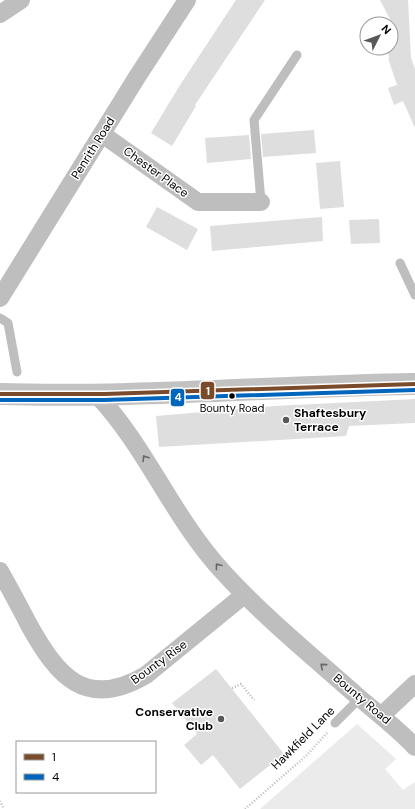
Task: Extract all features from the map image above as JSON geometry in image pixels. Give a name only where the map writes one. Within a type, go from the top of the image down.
[{"type":"street","points":[[0,14],[22,0]]},
{"type":"street","name":"Penrith Road","points":[[0,298],[102,134],[181,2]]},
{"type":"street","name":"Chester Place","points":[[102,134],[198,202],[261,202]]},
{"type":"street","points":[[0,394],[97,394],[306,386],[415,384]]},
{"type":"street","name":"Bounty Road","points":[[97,394],[112,410],[134,440],[193,534],[221,571],[244,595],[286,634],[382,715],[415,747]]},
{"type":"street","name":"Bounty Rise","points":[[1,577],[53,664],[63,675],[82,686],[90,688],[118,688],[146,675],[244,595]]},
{"type":"street","points":[[382,715],[415,684]]},
{"type":"lane","points":[[261,202],[254,120],[297,55]]},
{"type":"lane","points":[[400,263],[415,295]]},
{"type":"lane","points":[[0,318],[8,323],[17,372]]},
{"type":"lane","name":"Hawkfield Lane","points":[[335,723],[360,698]]},
{"type":"path","points":[[232,688],[241,684],[254,700]]},
{"type":"path","name":"Hawkfield Lane","points":[[245,809],[306,756],[335,723]]},
{"type":"path","points":[[0,801],[4,809]]},
{"type":"shaded area","points":[[357,724],[396,759],[385,769],[403,790],[415,782],[415,809],[260,809]]},
{"type":"building","points":[[236,0],[265,0],[195,105],[196,106],[172,146],[151,133],[180,85]]},
{"type":"building","points":[[380,0],[408,0],[411,58],[415,69],[415,128],[403,101],[394,105],[388,88],[397,85],[389,56],[399,56],[399,16],[388,16]]},
{"type":"building","points":[[314,130],[316,153],[263,157],[261,134]]},
{"type":"building","points":[[249,135],[251,159],[207,163],[205,138]]},
{"type":"building","points":[[340,161],[344,207],[320,209],[316,163]]},
{"type":"building","points":[[157,207],[198,229],[187,250],[146,227]]},
{"type":"building","points":[[322,217],[323,241],[212,251],[210,226]]},
{"type":"building","points":[[379,219],[380,243],[351,244],[349,220]]},
{"type":"building","name":"Shaftesbury Terrace","points":[[415,399],[415,423],[349,426],[346,436],[159,447],[156,416],[274,406]]},
{"type":"building","name":"Conservative Club","points":[[216,669],[284,754],[240,789],[213,755],[201,765],[184,745],[197,734],[172,703]]},
{"type":"transit line","name":"1","points":[[0,394],[104,394],[415,384]]},
{"type":"transit line","name":"4","points":[[0,400],[104,400],[415,390]]},
{"type":"place","name":"Bounty Road","points":[[232,396]]},
{"type":"place","name":"Shaftesbury Terrace","points":[[286,420]]},
{"type":"place","name":"Conservative Club","points":[[221,719]]}]
